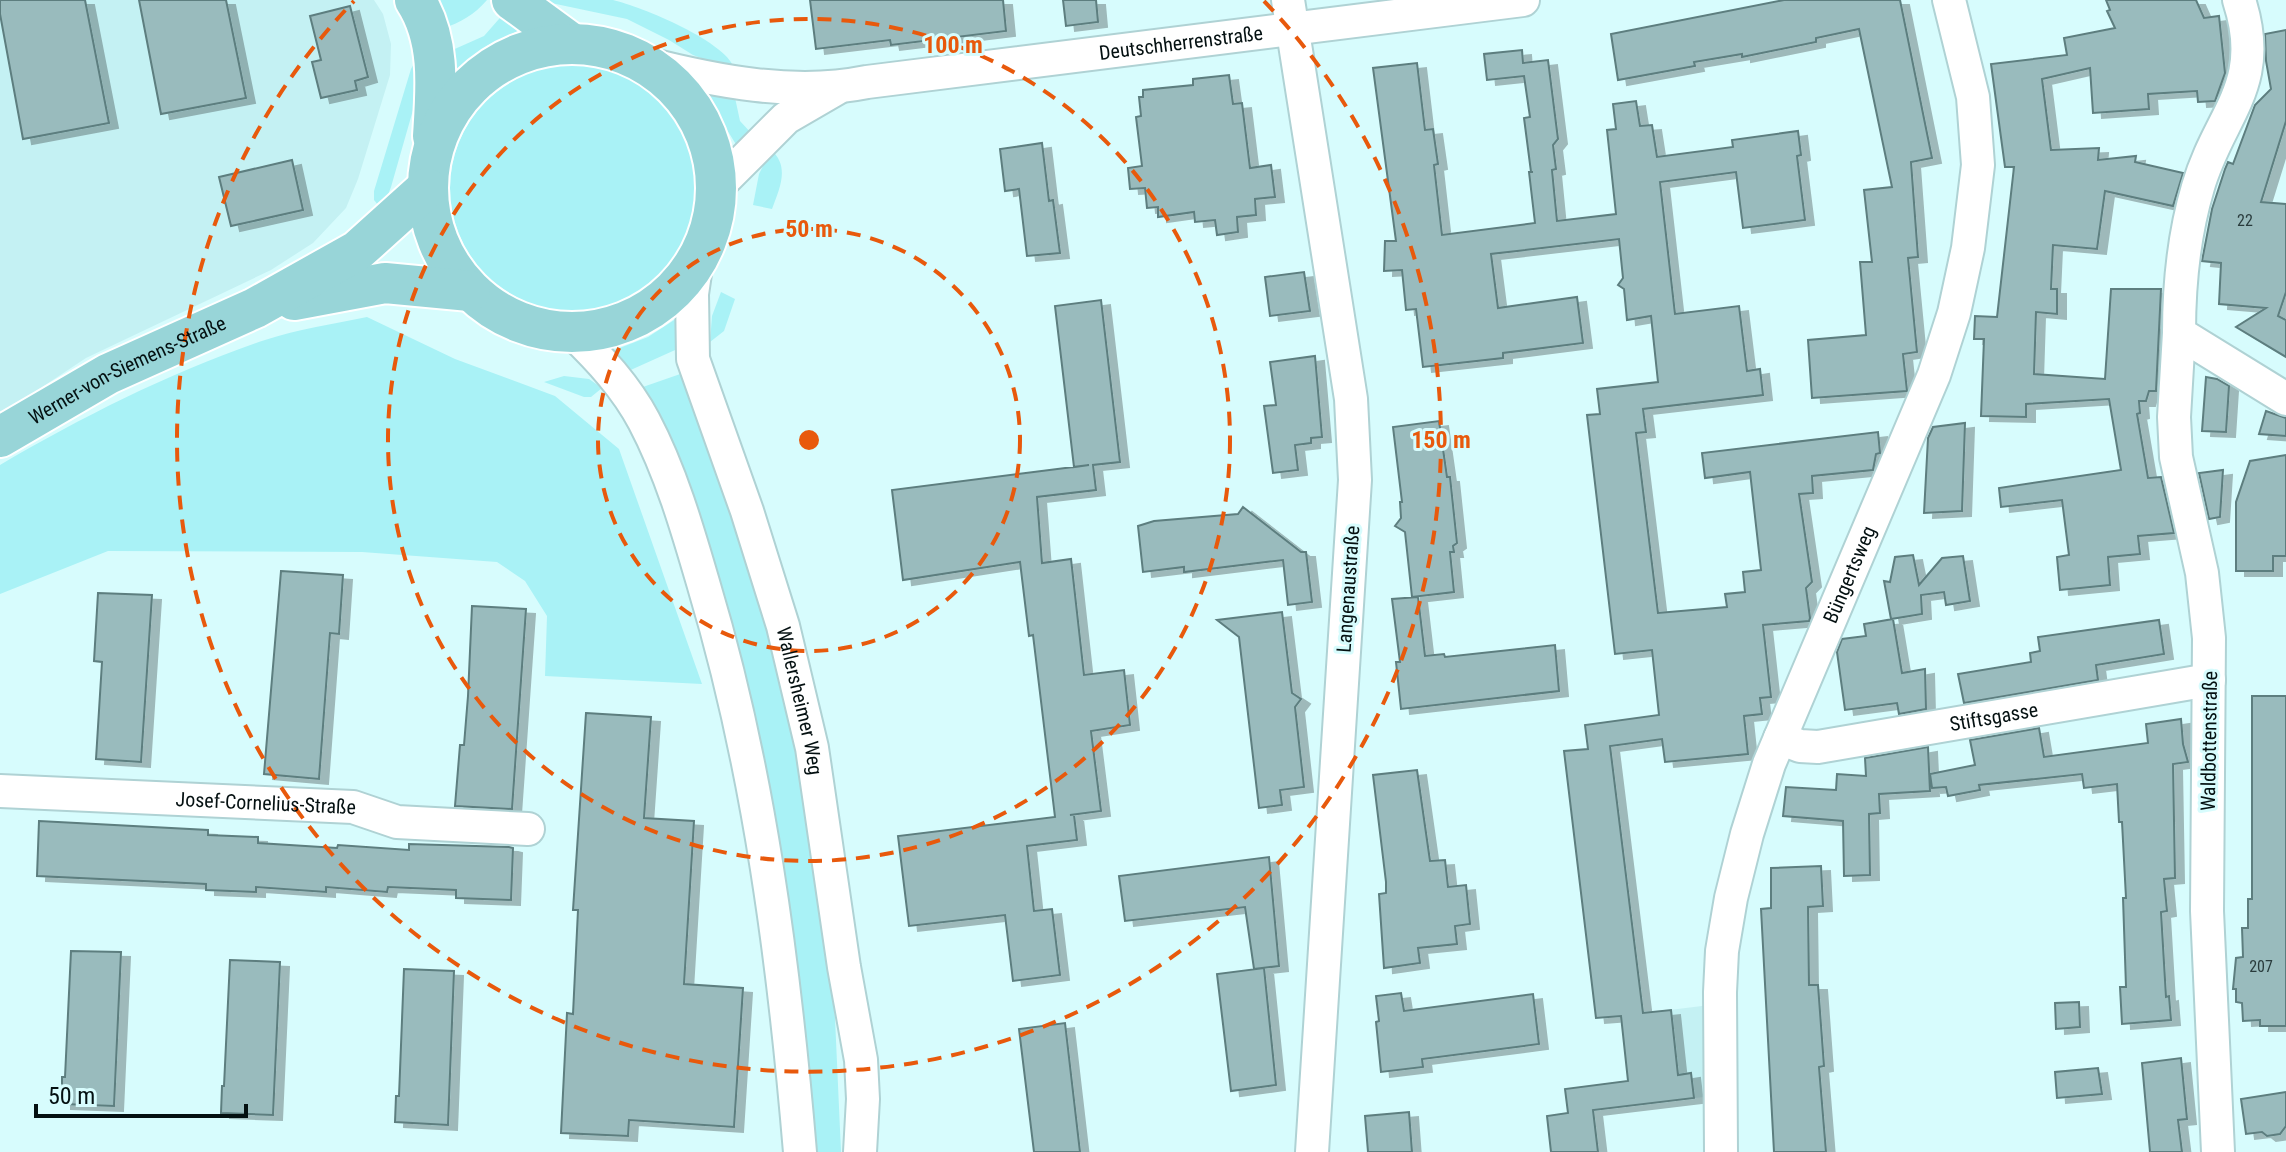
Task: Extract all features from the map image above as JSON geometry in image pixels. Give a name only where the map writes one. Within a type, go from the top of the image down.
[{"type":"main road","points":[[415,0],[422,10],[434,48],[436,85],[430,170]]},
{"type":"main road","points":[[512,0],[572,44]]},
{"type":"main road","name":"Wallersheimer Weg","points":[[572,44],[609,49],[644,63],[673,86],[697,116],[711,150],[716,188],[711,225],[697,260],[674,290],[644,313],[610,327],[572,332],[535,328],[517,321],[500,313],[470,291],[438,244],[432,226],[430,170],[446,116],[463,93],[484,74],[525,52],[572,44]]},
{"type":"main road","name":"Werner-von-Siemens-Straße","points":[[0,437],[108,374],[255,308],[357,251],[430,170]]},
{"type":"main road","name":"Werner-von-Siemens-Straße","points":[[255,308],[385,283],[470,291]]},
{"type":"street","name":"Deutschherrenstraße","points":[[644,63],[740,83],[840,88],[1291,15],[1523,0]]},
{"type":"street","name":"Büngertsweg","points":[[1721,1152],[1722,951],[1747,834],[1769,764],[1934,375],[1954,313],[1968,248],[1978,165],[1973,97],[1949,0]]},
{"type":"street","name":"Waldbottenstraße","points":[[2218,1152],[2207,911],[2209,638],[2202,573],[2176,457],[2174,417],[2179,298],[2198,186],[2236,105],[2245,77],[2248,51],[2245,17],[2239,0]]},
{"type":"street","name":"Langenaustraße","points":[[1291,15],[1351,399],[1355,480],[1312,1152]]},
{"type":"street","name":"Deutschherrenstraße","points":[[716,188],[786,118],[840,88]]},
{"type":"street","name":"Wallersheimer Weg","points":[[697,260],[692,294],[693,359],[747,511],[783,626],[812,748],[861,1060],[863,1099],[860,1152]]},
{"type":"street","points":[[572,332],[600,358],[644,422],[694,552],[731,677],[786,994],[800,1152]]},
{"type":"street","points":[[2179,333],[2286,399]]},
{"type":"street","name":"Stiftsgasse","points":[[1780,738],[1800,746],[1818,747],[2209,680]]},
{"type":"street","name":"Josef-Cornelius-Straße","points":[[0,791],[353,807],[397,822],[528,829]]},
{"type":"shaded area","points":[[0,0],[374,0],[383,14],[391,44],[390,75],[358,179],[346,208],[313,243],[271,270],[86,358],[0,415]]},
{"type":"shaded area","points":[[429,0],[487,0],[467,18],[442,29]]},
{"type":"shaded area","points":[[537,0],[613,0],[643,10],[702,38],[730,60],[735,71],[693,55],[627,19]]},
{"type":"shaded area","points":[[506,11],[526,27],[487,46],[450,77],[448,52],[484,36]]},
{"type":"shaded area","points":[[417,58],[421,82],[382,210],[374,200],[374,191]]},
{"type":"shaded area","points":[[573,65],[620,75],[660,101],[686,141],[696,188],[686,235],[660,275],[620,301],[573,311],[526,301],[486,275],[460,235],[450,188],[460,141],[486,101],[526,75]]},
{"type":"shaded area","points":[[701,88],[734,93],[740,121],[752,134],[737,146]]},
{"type":"shaded area","points":[[771,150],[782,170],[772,209],[753,205],[759,174]]},
{"type":"shaded area","points":[[721,292],[735,299],[724,331],[710,342],[712,316]]},
{"type":"shaded area","points":[[688,311],[684,346],[624,373],[604,354],[648,337]]},
{"type":"shaded area","points":[[367,317],[455,359],[555,396],[619,449],[702,684],[545,676],[547,616],[525,581],[497,562],[362,552],[108,551],[0,594],[0,465],[97,412],[231,352],[278,336]]},
{"type":"shaded area","points":[[686,372],[778,653],[824,894],[835,1018],[841,1152],[811,1152],[793,990],[640,388]]},
{"type":"shaded area","points":[[564,376],[589,379],[602,388],[591,397],[584,397],[544,382]]},
{"type":"shaded area","points":[[1710,1005],[1712,1096],[1568,1113],[1565,1089],[1628,1081],[1621,1016]]},
{"type":"building","points":[[0,0],[85,0],[109,123],[23,139]]},
{"type":"building","points":[[139,0],[226,0],[246,98],[161,114]]},
{"type":"building","points":[[810,0],[1003,0],[1006,31],[891,45],[890,40],[816,49]]},
{"type":"building","points":[[1063,0],[1096,0],[1098,22],[1066,26]]},
{"type":"building","points":[[1784,0],[1900,0],[1932,158],[1911,162],[1918,257],[1908,258],[1917,352],[1903,354],[1907,391],[1812,398],[1808,340],[1866,335],[1860,262],[1872,262],[1864,190],[1892,187],[1859,29],[1816,38],[1816,42],[1742,57],[1742,54],[1694,62],[1695,66],[1618,80],[1611,34]]},
{"type":"building","points":[[2106,0],[2196,0],[2204,18],[2219,16],[2225,73],[2215,101],[2198,102],[2197,91],[2148,94],[2149,109],[2093,113],[2090,68],[2042,79],[2051,150],[2099,148],[2098,160],[2136,156],[2135,162],[2183,173],[2173,206],[2105,191],[2097,249],[2053,245],[2051,289],[2057,289],[2057,314],[2036,312],[2034,374],[2105,379],[2111,289],[2161,289],[2156,391],[2149,391],[2146,401],[2139,401],[2140,413],[2137,414],[2148,478],[2161,477],[2174,533],[2138,536],[2140,554],[2108,557],[2110,585],[2060,590],[2057,557],[2069,555],[2062,500],[2001,507],[1999,488],[2121,470],[2109,399],[2026,404],[2026,417],[1981,416],[1984,339],[1974,339],[1975,316],[1997,317],[2014,167],[2005,167],[1991,64],[2067,55],[2064,38],[2115,28],[2107,11],[2110,10]]},
{"type":"building","points":[[350,6],[368,77],[355,81],[357,90],[321,98],[312,62],[321,60],[310,16]]},
{"type":"building","points":[[2286,30],[2286,121],[2261,202],[2286,204],[2286,292],[2278,316],[2286,320],[2286,357],[2236,327],[2266,308],[2219,304],[2221,263],[2202,261],[2212,209],[2225,169],[2228,162],[2233,164],[2255,105],[2271,89],[2265,34]]},
{"type":"building","points":[[1522,50],[1523,63],[1548,60],[1558,139],[1553,145],[1556,169],[1552,170],[1557,221],[1616,214],[1607,130],[1616,129],[1613,104],[1636,101],[1640,126],[1652,125],[1657,157],[1733,147],[1732,140],[1798,131],[1801,155],[1797,156],[1805,220],[1743,228],[1736,172],[1660,182],[1675,314],[1739,306],[1747,371],[1760,369],[1763,395],[1643,409],[1646,432],[1636,433],[1658,613],[1727,607],[1725,594],[1745,592],[1743,572],[1761,570],[1750,472],[1705,478],[1702,453],[1878,432],[1880,453],[1876,454],[1873,470],[1812,476],[1813,493],[1799,494],[1812,582],[1806,588],[1810,618],[1809,621],[1763,625],[1771,697],[1760,698],[1762,714],[1744,716],[1748,754],[1665,762],[1662,739],[1610,746],[1643,1013],[1671,1010],[1678,1075],[1691,1073],[1694,1098],[1593,1110],[1598,1152],[1551,1152],[1547,1116],[1568,1113],[1565,1089],[1628,1081],[1621,1016],[1596,1018],[1564,751],[1588,749],[1585,725],[1659,715],[1652,650],[1615,654],[1587,415],[1600,414],[1597,389],[1658,382],[1651,316],[1627,320],[1624,289],[1618,285],[1623,278],[1619,239],[1491,254],[1498,308],[1577,297],[1583,343],[1503,353],[1503,358],[1423,367],[1416,309],[1406,310],[1402,270],[1384,271],[1385,241],[1396,241],[1373,68],[1417,63],[1425,130],[1433,129],[1442,235],[1535,223],[1524,118],[1530,117],[1524,76],[1487,80],[1484,54]]},
{"type":"building","points":[[1229,75],[1233,104],[1242,103],[1250,168],[1271,165],[1275,197],[1255,199],[1256,215],[1237,217],[1238,232],[1217,235],[1215,220],[1195,222],[1194,212],[1158,217],[1158,207],[1147,208],[1145,188],[1130,189],[1128,168],[1142,166],[1136,117],[1141,116],[1139,97],[1143,97],[1143,90],[1193,85],[1193,79]]},
{"type":"building","points":[[1042,143],[1049,201],[1053,200],[1060,253],[1027,256],[1019,189],[1005,191],[1000,149]]},
{"type":"building","points":[[292,160],[303,210],[231,226],[219,177]]},
{"type":"building","points":[[1304,272],[1310,311],[1270,316],[1265,277]]},
{"type":"building","points":[[1101,300],[1120,462],[1093,465],[1096,490],[1037,497],[1042,563],[1071,559],[1084,675],[1124,670],[1130,725],[1091,731],[1101,811],[1070,815],[1074,815],[1077,840],[1027,846],[1034,911],[1052,909],[1060,975],[1013,981],[1005,915],[909,926],[898,836],[1055,817],[1033,635],[1029,636],[1020,562],[903,580],[892,490],[1074,467],[1055,306]]},
{"type":"building","points":[[1315,356],[1322,437],[1311,438],[1311,443],[1295,445],[1298,470],[1273,473],[1264,406],[1276,405],[1270,362]]},
{"type":"building","points":[[2206,377],[2229,386],[2226,432],[2202,431]]},
{"type":"building","points":[[2266,411],[2286,418],[2286,436],[2259,434]]},
{"type":"building","points":[[1439,421],[1447,477],[1450,477],[1457,543],[1453,546],[1454,552],[1450,552],[1454,592],[1412,597],[1405,532],[1395,526],[1401,518],[1402,502],[1393,427]]},
{"type":"building","points":[[1965,423],[1962,511],[1924,513],[1928,438],[1933,427]]},
{"type":"building","points":[[2286,455],[2286,556],[2273,556],[2273,571],[2236,571],[2236,502],[2250,461]]},
{"type":"building","points":[[2223,470],[2220,517],[2209,519],[2199,473]]},
{"type":"building","points":[[1243,507],[1301,552],[1306,552],[1312,602],[1288,605],[1283,560],[1184,572],[1184,567],[1143,572],[1138,526],[1154,521],[1238,514]]},
{"type":"building","points":[[1913,555],[1919,585],[1942,558],[1963,556],[1970,601],[1946,605],[1944,592],[1921,595],[1922,614],[1891,619],[1884,581],[1890,582],[1895,557]]},
{"type":"building","points":[[281,571],[343,575],[339,634],[330,633],[319,779],[264,774]]},
{"type":"building","points":[[98,593],[152,595],[141,762],[96,759],[102,662],[94,661]]},
{"type":"building","points":[[1418,597],[1425,656],[1444,654],[1445,657],[1555,645],[1559,691],[1401,709],[1396,662],[1400,662],[1392,599]]},
{"type":"building","points":[[472,606],[526,609],[512,809],[455,806],[460,745],[464,745]]},
{"type":"building","points":[[1282,612],[1292,693],[1301,699],[1295,707],[1304,787],[1280,790],[1282,805],[1259,808],[1239,637],[1217,620]]},
{"type":"building","points":[[1893,619],[1902,673],[1925,669],[1926,709],[1899,714],[1897,703],[1845,710],[1837,652],[1842,639],[1866,636],[1864,624]]},
{"type":"building","points":[[2159,620],[2164,654],[2096,665],[2098,680],[1964,703],[1958,674],[2031,662],[2030,653],[2040,651],[2038,637]]},
{"type":"building","points":[[2252,696],[2286,696],[2286,1026],[2260,1026],[2260,1020],[2243,1021],[2242,1003],[2236,1002],[2236,989],[2233,989],[2236,958],[2243,957],[2242,928],[2248,928],[2248,899],[2252,899]]},
{"type":"building","points":[[586,713],[651,717],[644,818],[694,821],[684,984],[743,988],[734,1127],[629,1120],[628,1136],[561,1133],[567,1013],[573,1014],[578,910],[573,910]]},
{"type":"building","points":[[2181,719],[2188,762],[2173,764],[2175,878],[2164,879],[2167,911],[2161,912],[2166,997],[2169,996],[2171,1020],[2122,1024],[2120,987],[2126,987],[2123,898],[2126,898],[2117,784],[2084,788],[2082,774],[1979,785],[1980,790],[1948,796],[1946,787],[1932,788],[1930,774],[1975,765],[1970,740],[2039,728],[2044,757],[2148,743],[2146,724]]},
{"type":"building","points":[[1928,747],[1930,791],[1879,794],[1880,813],[1869,814],[1870,875],[1844,876],[1843,821],[1783,816],[1786,787],[1836,790],[1837,774],[1866,776],[1865,758]]},
{"type":"building","points":[[1417,770],[1430,861],[1445,860],[1448,887],[1466,885],[1470,924],[1455,926],[1457,944],[1418,948],[1420,963],[1384,968],[1379,894],[1386,893],[1386,882],[1373,775]]},
{"type":"building","points":[[39,821],[208,830],[208,835],[258,837],[258,843],[337,848],[338,845],[409,850],[409,844],[509,847],[513,848],[511,900],[456,898],[456,890],[388,887],[387,892],[326,887],[326,892],[256,887],[256,892],[206,890],[206,884],[37,876]]},
{"type":"building","points":[[1269,857],[1279,966],[1254,969],[1245,907],[1125,921],[1119,876]]},
{"type":"building","points":[[1821,866],[1823,906],[1808,907],[1809,985],[1818,985],[1824,1066],[1819,1067],[1826,1152],[1774,1152],[1761,909],[1771,908],[1771,868]]},
{"type":"building","points":[[71,951],[121,952],[114,1106],[62,1104]]},
{"type":"building","points":[[230,960],[280,962],[273,1115],[221,1113]]},
{"type":"building","points":[[1264,968],[1276,1085],[1231,1091],[1217,974]]},
{"type":"building","points":[[404,969],[454,971],[448,1125],[395,1122],[396,1096],[399,1096]]},
{"type":"building","points":[[1401,993],[1404,1011],[1533,994],[1539,1044],[1422,1059],[1423,1067],[1381,1072],[1376,996]]},
{"type":"building","points":[[2079,1002],[2080,1027],[2056,1029],[2055,1003]]},
{"type":"building","points":[[1065,1023],[1080,1152],[1034,1152],[1019,1029]]},
{"type":"building","points":[[2181,1058],[2187,1119],[2178,1120],[2182,1152],[2150,1152],[2142,1063]]},
{"type":"building","points":[[2098,1068],[2102,1094],[2057,1098],[2055,1072]]},
{"type":"building","points":[[2286,1092],[2286,1126],[2280,1134],[2246,1134],[2241,1099]]},
{"type":"building","points":[[1409,1112],[1412,1152],[1368,1152],[1365,1116]]}]
